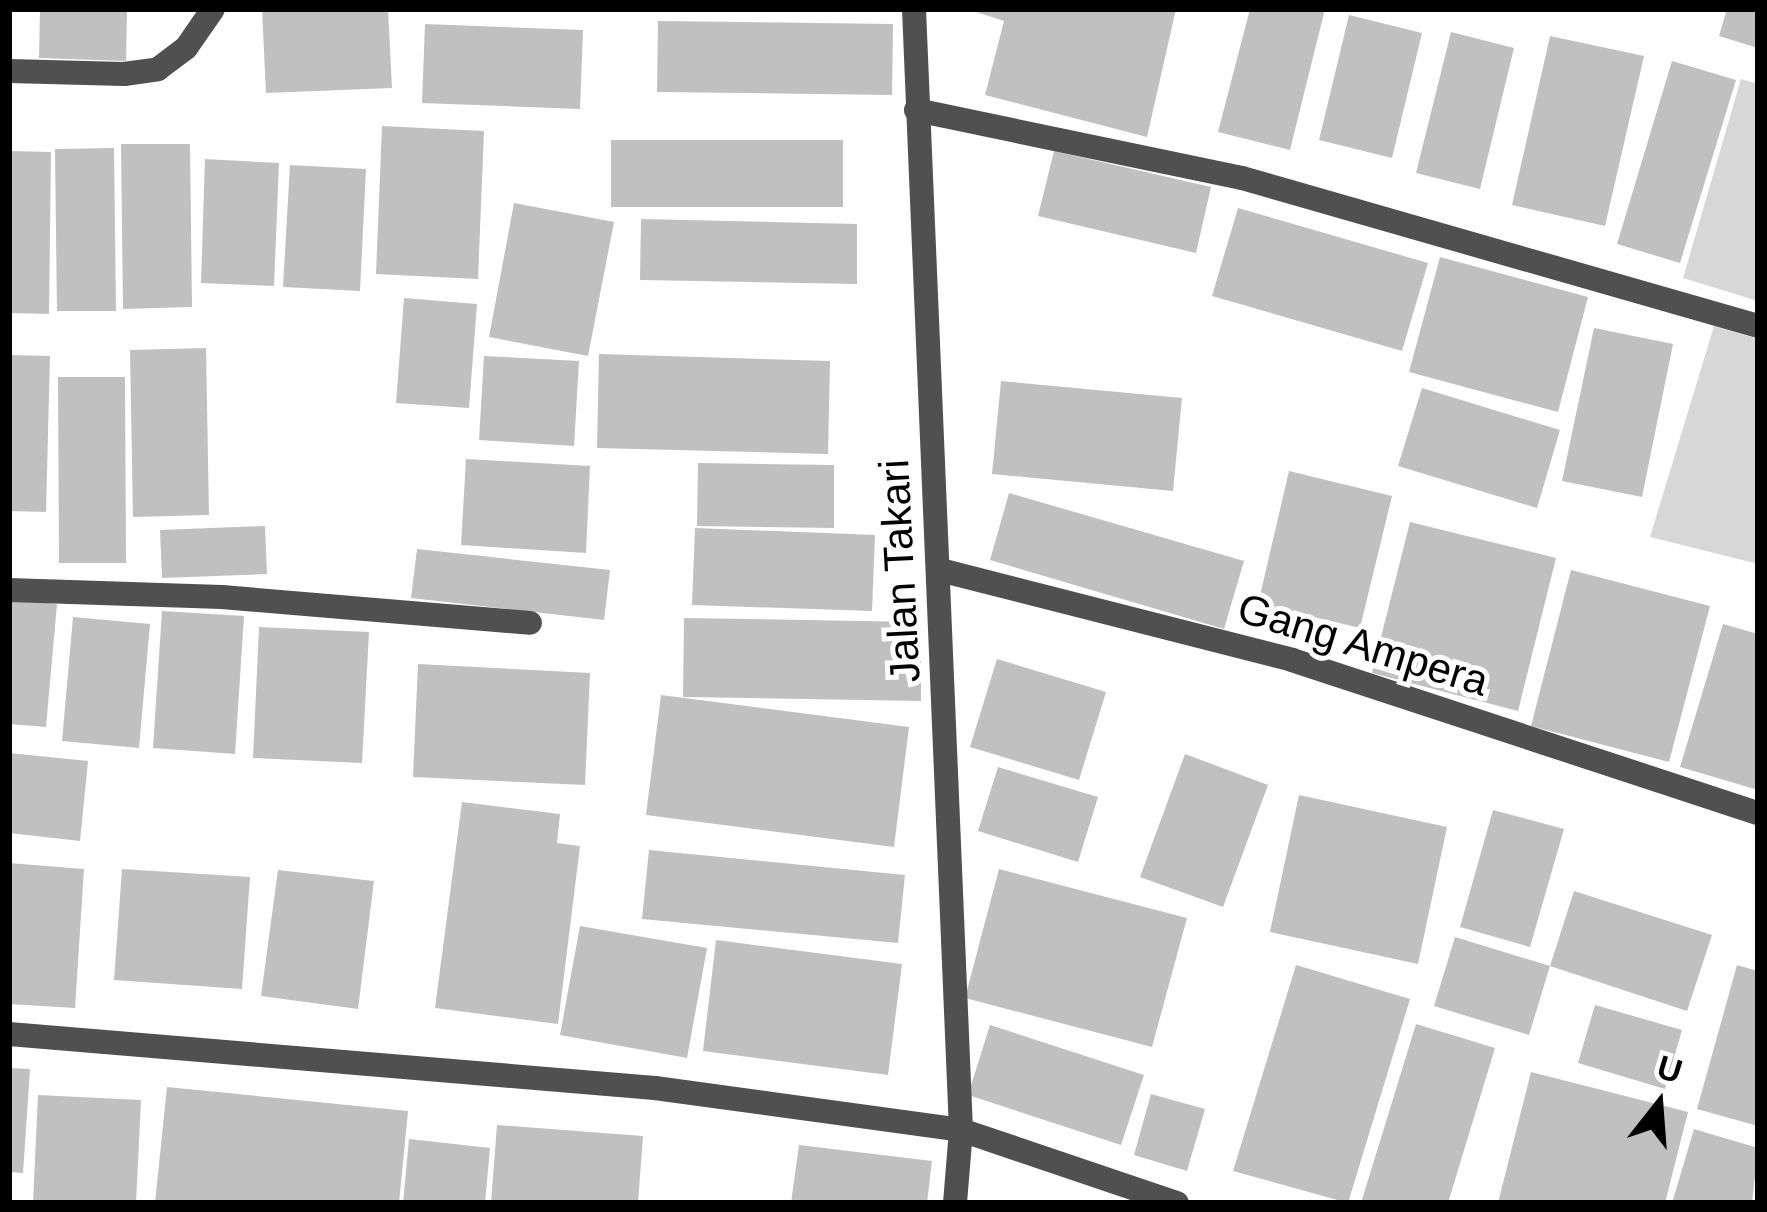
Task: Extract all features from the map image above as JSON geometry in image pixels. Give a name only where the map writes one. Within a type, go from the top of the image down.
[{"type":"street","points":[[9,70],[124,74],[158,69],[186,48],[213,9]]},
{"type":"street","name":"Jalan Takari","points":[[914,9],[961,1130],[955,1203]]},
{"type":"street","points":[[916,110],[1241,178],[1758,326]]},
{"type":"street","name":"Gang Ampera","points":[[940,570],[1292,660],[1758,813]]},
{"type":"street","points":[[9,590],[222,597],[530,623]]},
{"type":"street","points":[[9,1034],[655,1088],[961,1130],[1177,1203]]},
{"type":"shaded area","points":[[1741,79],[1758,84],[1758,301],[1683,278]]},
{"type":"shaded area","points":[[1714,326],[1758,339],[1758,564],[1650,537]]},
{"type":"building","points":[[40,9],[127,9],[126,61],[39,58]]},
{"type":"building","points":[[262,9],[388,9],[392,88],[266,93]]},
{"type":"building","points":[[967,9],[1176,9],[1147,137],[985,95],[1004,21]]},
{"type":"building","points":[[1250,9],[1325,9],[1290,150],[1218,132]]},
{"type":"building","points":[[1727,9],[1758,9],[1758,48],[1719,36]]},
{"type":"building","points":[[1349,15],[1422,33],[1392,158],[1319,140]]},
{"type":"building","points":[[658,21],[893,24],[892,95],[657,92]]},
{"type":"building","points":[[425,24],[583,30],[580,109],[422,103]]},
{"type":"building","points":[[1451,32],[1514,48],[1480,189],[1416,173]]},
{"type":"building","points":[[1550,36],[1644,56],[1605,226],[1512,205]]},
{"type":"building","points":[[1672,61],[1736,80],[1680,263],[1617,244]]},
{"type":"building","points":[[382,126],[484,131],[478,279],[376,274]]},
{"type":"building","points":[[611,140],[843,140],[843,207],[611,207]]},
{"type":"building","points":[[121,144],[190,144],[192,307],[123,309]]},
{"type":"building","points":[[114,148],[116,311],[57,311],[55,149]]},
{"type":"building","points":[[9,151],[51,152],[49,314],[9,313]]},
{"type":"building","points":[[1054,151],[1211,187],[1196,253],[1038,216]]},
{"type":"building","points":[[205,159],[279,163],[274,286],[201,283]]},
{"type":"building","points":[[290,165],[366,169],[360,291],[283,287]]},
{"type":"building","points":[[514,203],[614,222],[588,356],[489,337]]},
{"type":"building","points":[[1238,208],[1428,263],[1402,351],[1212,296]]},
{"type":"building","points":[[641,219],[857,224],[857,284],[640,280]]},
{"type":"building","points":[[1440,257],[1588,297],[1558,412],[1409,372]]},
{"type":"building","points":[[404,298],[477,304],[469,408],[396,403]]},
{"type":"building","points":[[1594,328],[1673,344],[1642,497],[1562,481]]},
{"type":"building","points":[[206,348],[209,515],[133,517],[130,350]]},
{"type":"building","points":[[599,354],[830,361],[828,454],[597,448]]},
{"type":"building","points":[[9,355],[50,356],[46,512],[9,511]]},
{"type":"building","points":[[484,356],[579,361],[574,446],[479,440]]},
{"type":"building","points":[[58,377],[125,377],[126,563],[59,563]]},
{"type":"building","points":[[1001,381],[1182,398],[1173,491],[992,474]]},
{"type":"building","points":[[1422,388],[1560,430],[1537,508],[1398,466]]},
{"type":"building","points":[[466,459],[590,466],[586,553],[461,545]]},
{"type":"building","points":[[698,463],[834,465],[834,528],[697,526]]},
{"type":"building","points":[[1289,471],[1392,496],[1360,628],[1258,604]]},
{"type":"building","points":[[1009,493],[1244,561],[1224,629],[990,560]]},
{"type":"building","points":[[1410,522],[1556,558],[1518,711],[1372,673]]},
{"type":"building","points":[[265,526],[267,574],[162,578],[160,530]]},
{"type":"building","points":[[695,528],[875,535],[872,611],[692,605]]},
{"type":"building","points":[[417,549],[610,570],[604,620],[411,598]]},
{"type":"building","points":[[1571,570],[1710,606],[1669,762],[1531,726]]},
{"type":"building","points":[[9,599],[57,604],[46,727],[9,724]]},
{"type":"building","points":[[162,611],[244,616],[235,754],[153,748]]},
{"type":"building","points":[[73,617],[150,624],[139,748],[62,741]]},
{"type":"building","points":[[684,618],[921,622],[921,701],[683,697]]},
{"type":"building","points":[[1723,624],[1758,634],[1758,790],[1680,767]]},
{"type":"building","points":[[259,627],[369,632],[362,763],[253,758]]},
{"type":"building","points":[[997,659],[1106,692],[1079,780],[970,747]]},
{"type":"building","points":[[418,664],[590,673],[585,785],[413,777]]},
{"type":"building","points":[[661,695],[909,727],[894,847],[646,815]]},
{"type":"building","points":[[9,753],[88,761],[80,841],[9,833]]},
{"type":"building","points":[[1185,754],[1268,785],[1223,907],[1140,877]]},
{"type":"building","points":[[998,767],[1098,797],[1078,862],[978,831]]},
{"type":"building","points":[[1299,795],[1447,827],[1418,964],[1270,932]]},
{"type":"building","points":[[462,802],[560,814],[557,843],[580,846],[558,1024],[435,1008]]},
{"type":"building","points":[[1493,810],[1564,829],[1530,947],[1460,927]]},
{"type":"building","points":[[649,850],[905,875],[898,943],[642,919]]},
{"type":"building","points":[[9,863],[84,869],[75,1008],[9,1004]]},
{"type":"building","points":[[122,869],[250,877],[242,989],[114,980]]},
{"type":"building","points":[[999,869],[1187,918],[1152,1047],[965,998]]},
{"type":"building","points":[[278,870],[374,881],[358,1009],[261,996]]},
{"type":"building","points":[[1574,891],[1712,935],[1687,1011],[1550,966]]},
{"type":"building","points":[[580,926],[707,948],[687,1058],[560,1035]]},
{"type":"building","points":[[1455,937],[1550,966],[1529,1035],[1434,1006]]},
{"type":"building","points":[[716,940],[902,964],[888,1075],[703,1051]]},
{"type":"building","points":[[1296,965],[1410,999],[1348,1203],[1233,1171]]},
{"type":"building","points":[[1737,965],[1758,971],[1758,1126],[1697,1109]]},
{"type":"building","points":[[1595,1005],[1682,1030],[1665,1089],[1578,1063]]},
{"type":"building","points":[[1416,1024],[1495,1048],[1448,1203],[1361,1203]]},
{"type":"building","points":[[990,1025],[1144,1075],[1121,1145],[968,1095]]},
{"type":"building","points":[[9,1068],[30,1069],[23,1173],[9,1172]]},
{"type":"building","points":[[1531,1072],[1688,1112],[1665,1203],[1498,1203]]},
{"type":"building","points":[[167,1087],[408,1111],[399,1203],[155,1203]]},
{"type":"building","points":[[1151,1094],[1205,1109],[1187,1171],[1134,1155]]},
{"type":"building","points":[[38,1095],[141,1100],[136,1203],[33,1203]]},
{"type":"building","points":[[497,1125],[643,1136],[638,1203],[491,1203]]},
{"type":"building","points":[[1694,1129],[1758,1148],[1752,1203],[1672,1203]]},
{"type":"building","points":[[409,1139],[490,1148],[485,1203],[403,1203]]},
{"type":"building","points":[[799,1145],[932,1161],[927,1203],[791,1203]]}]
